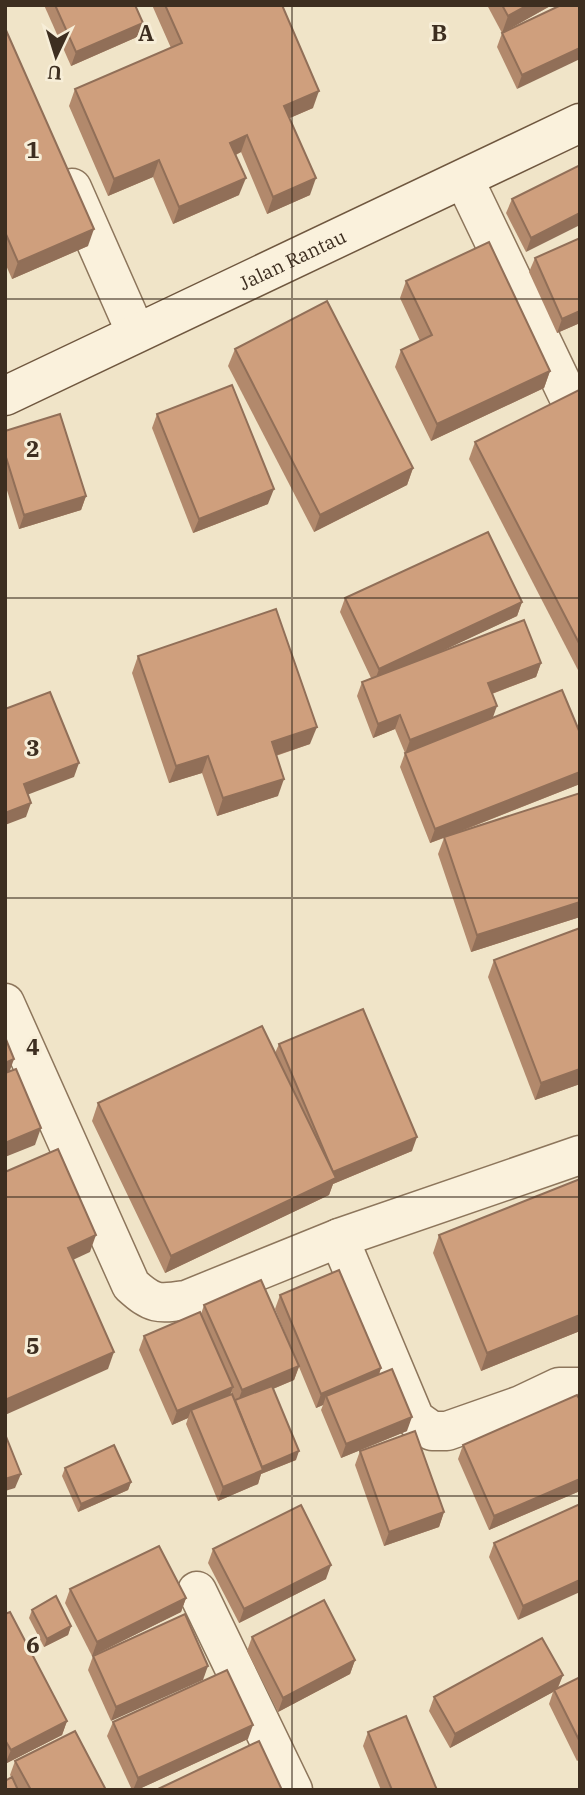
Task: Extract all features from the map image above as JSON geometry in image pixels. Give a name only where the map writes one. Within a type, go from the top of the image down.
[{"type":"street","name":"Jalan Rantau","points":[[5,397],[580,123]]},
{"type":"street","points":[[57,156],[136,333]]},
{"type":"street","points":[[464,179],[580,421]]},
{"type":"street","points":[[5,1003],[131,1285],[146,1298],[161,1303],[186,1300],[340,1238],[580,1155]]},
{"type":"street","points":[[340,1238],[415,1419],[432,1431],[447,1431],[469,1424],[521,1405],[559,1387],[580,1387]]},
{"type":"street","points":[[197,1591],[293,1790]]},
{"type":"building","points":[[55,5],[135,5],[143,23],[76,52]]},
{"type":"building","points":[[165,5],[282,5],[319,91],[284,106],[316,178],[273,197],[247,135],[230,143],[246,178],[179,207],[159,160],[114,179],[75,89],[182,43]]},
{"type":"building","points":[[502,5],[528,5],[508,16]]},
{"type":"building","points":[[561,5],[578,5],[580,9],[580,48],[522,75],[502,33]]},
{"type":"building","points":[[5,28],[94,229],[18,262],[5,232]]},
{"type":"building","points":[[580,165],[580,213],[531,238],[512,199]]},
{"type":"building","points":[[580,238],[580,311],[562,319],[535,258]]},
{"type":"building","points":[[489,242],[550,371],[437,424],[401,350],[432,335],[406,281]]},
{"type":"building","points":[[327,301],[413,468],[320,515],[235,349]]},
{"type":"building","points":[[232,385],[274,489],[199,519],[157,414]]},
{"type":"building","points":[[579,390],[580,392],[580,645],[475,442]]},
{"type":"building","points":[[60,414],[86,496],[24,515],[5,454],[5,431]]},
{"type":"building","points":[[488,532],[522,602],[379,669],[345,598]]},
{"type":"building","points":[[276,609],[317,727],[272,742],[284,779],[223,798],[208,756],[176,766],[138,656]]},
{"type":"building","points":[[524,620],[541,663],[488,683],[497,706],[410,740],[400,715],[378,724],[362,682]]},
{"type":"building","points":[[562,690],[580,733],[580,772],[435,829],[405,753]]},
{"type":"building","points":[[50,692],[79,763],[24,784],[31,803],[5,813],[5,709]]},
{"type":"building","points":[[580,793],[580,902],[477,935],[444,837]]},
{"type":"building","points":[[580,928],[580,1069],[541,1083],[494,960]]},
{"type":"building","points":[[363,1009],[417,1137],[333,1172],[279,1044]]},
{"type":"building","points":[[262,1026],[336,1178],[171,1256],[98,1103]]},
{"type":"building","points":[[5,1037],[14,1059],[5,1063]]},
{"type":"building","points":[[16,1069],[41,1128],[5,1143],[5,1073]]},
{"type":"building","points":[[58,1149],[96,1235],[68,1248],[114,1352],[5,1400],[5,1172]]},
{"type":"building","points":[[580,1179],[580,1315],[487,1353],[439,1235]]},
{"type":"building","points":[[339,1270],[381,1368],[321,1394],[280,1295]]},
{"type":"building","points":[[261,1280],[299,1366],[242,1390],[204,1305]]},
{"type":"building","points":[[200,1312],[233,1387],[177,1411],[144,1336]]},
{"type":"building","points":[[392,1369],[412,1417],[346,1444],[326,1396]]},
{"type":"building","points":[[272,1386],[299,1451],[262,1467],[235,1400]]},
{"type":"building","points":[[232,1394],[263,1470],[223,1487],[191,1410]]},
{"type":"building","points":[[577,1395],[580,1400],[580,1479],[494,1516],[463,1445]]},
{"type":"building","points":[[415,1431],[444,1512],[389,1532],[360,1451]]},
{"type":"building","points":[[5,1434],[21,1474],[5,1479]]},
{"type":"building","points":[[114,1445],[131,1482],[81,1504],[65,1468]]},
{"type":"building","points":[[580,1504],[580,1580],[523,1606],[494,1543]]},
{"type":"building","points":[[301,1505],[331,1565],[244,1609],[213,1549]]},
{"type":"building","points":[[159,1546],[186,1598],[97,1642],[70,1589]]},
{"type":"building","points":[[56,1596],[71,1626],[47,1639],[32,1610]]},
{"type":"building","points":[[324,1600],[355,1660],[283,1698],[252,1637]]},
{"type":"building","points":[[10,1612],[67,1721],[11,1750],[5,1740],[5,1614]]},
{"type":"building","points":[[185,1614],[208,1666],[116,1707],[93,1656]]},
{"type":"building","points":[[542,1638],[563,1675],[455,1734],[434,1697]]},
{"type":"building","points":[[227,1670],[253,1725],[138,1778],[113,1722]]},
{"type":"building","points":[[580,1677],[580,1742],[554,1690]]},
{"type":"building","points":[[406,1716],[437,1790],[392,1790],[368,1732]]},
{"type":"building","points":[[75,1731],[106,1790],[31,1790],[15,1761]]},
{"type":"building","points":[[259,1741],[282,1790],[156,1790]]},
{"type":"building","points":[[12,1777],[18,1790],[5,1790],[5,1781]]}]
